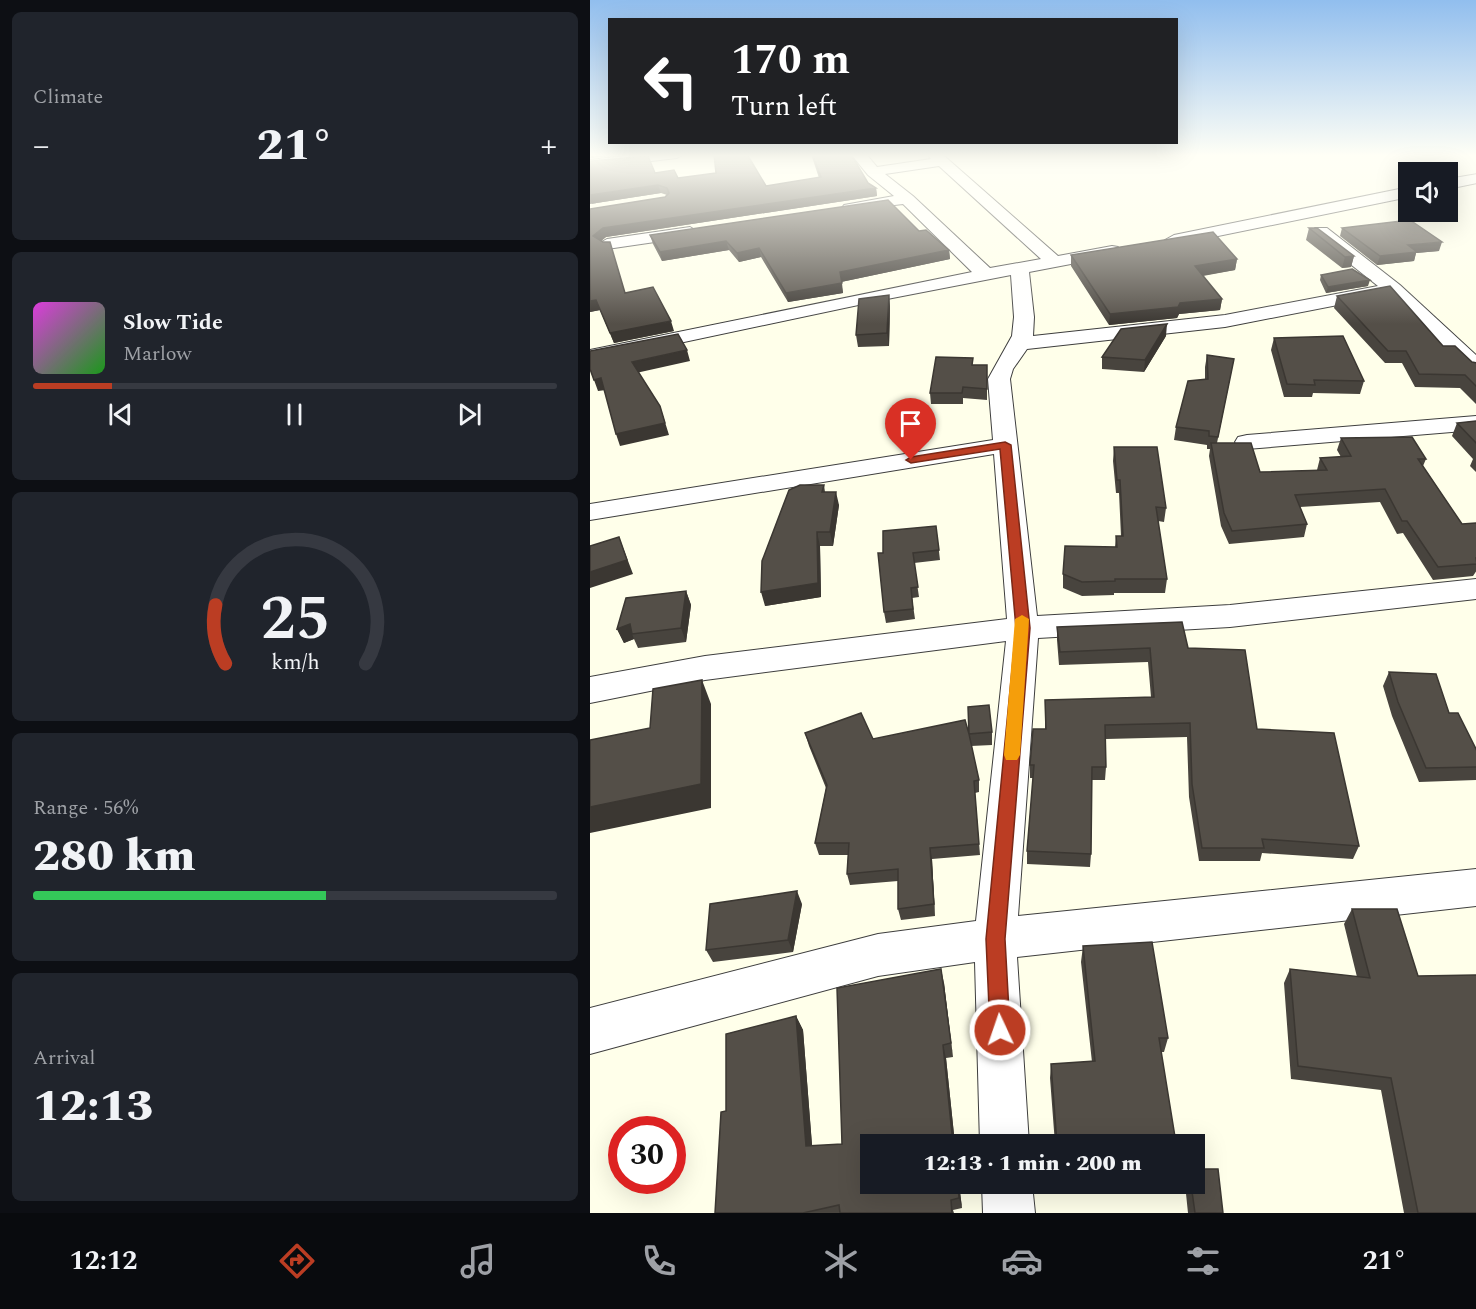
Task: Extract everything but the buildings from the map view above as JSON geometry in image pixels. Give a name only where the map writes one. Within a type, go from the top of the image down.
[{"type":"street","points":[[919,211],[986,275]]},
{"type":"street","points":[[998,211],[1054,261]]},
{"type":"street","points":[[1155,243],[1324,211]]},
{"type":"street","points":[[1300,216],[1393,289],[1476,368]]},
{"type":"street","points":[[606,244],[710,229]]},
{"type":"street","points":[[590,356],[1132,247]]},
{"type":"street","points":[[1005,1134],[995,939],[1023,628],[999,379],[1002,366],[1020,344],[1025,333],[1019,268]]},
{"type":"street","points":[[1020,344],[1225,321],[1393,289]]},
{"type":"street","points":[[1247,442],[1476,423]]},
{"type":"street","points":[[590,512],[1005,445]]},
{"type":"street","points":[[590,690],[706,668],[1023,628],[1230,616],[1476,589]]},
{"type":"street","points":[[590,1031],[878,955],[995,939],[1476,887]]},
{"type":"street","points":[[1008,1194],[1009,1213]]},
{"type":"slow traffic","points":[[1012,755],[1022,619]]},
{"type":"route","points":[[911,460],[1005,445],[1023,628],[995,939],[1000,1030]]}]
